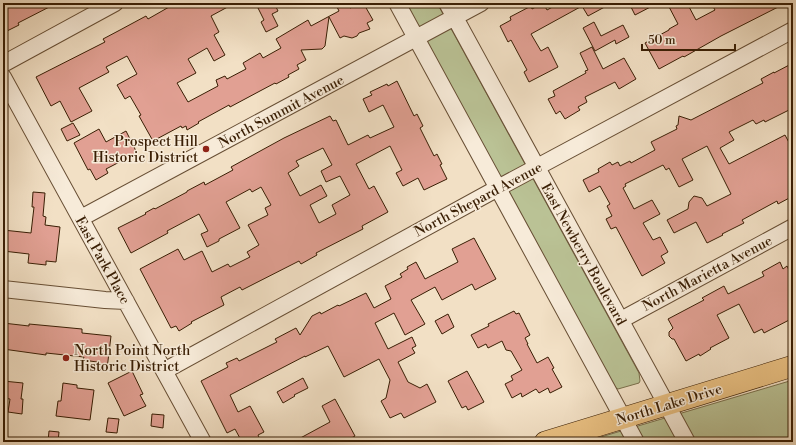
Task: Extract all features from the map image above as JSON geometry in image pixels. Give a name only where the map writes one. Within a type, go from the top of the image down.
[{"type":"main road","name":"North Lake Drive","points":[[545,442],[793,366]]},
{"type":"street","points":[[3,64],[115,3]]},
{"type":"street","points":[[397,3],[636,442]]},
{"type":"street","name":"East Newberry Boulevard","points":[[447,3],[687,442]]},
{"type":"street","name":"North Summit Avenue","points":[[80,218],[480,3]]},
{"type":"street","name":"North Shepard Avenue","points":[[164,371],[498,188],[793,30]]},
{"type":"street","name":"East Park Place","points":[[3,77],[203,442]]},
{"type":"street","name":"North Marietta Avenue","points":[[621,320],[793,227]]},
{"type":"street","points":[[3,289],[126,301]]},
{"type":"green space","points":[[406,3],[437,3],[639,373],[639,383],[618,389],[614,387]]},
{"type":"green space","points":[[793,380],[793,442],[584,442]]},
{"type":"building","points":[[3,3],[57,3],[18,23],[19,25],[3,33]]},
{"type":"building","points":[[176,3],[235,3],[211,16],[219,32],[214,35],[225,55],[214,61],[207,48],[188,59],[196,73],[177,83],[188,102],[218,86],[216,80],[225,76],[227,79],[246,69],[243,63],[260,53],[263,58],[281,48],[276,39],[308,20],[311,26],[339,11],[335,3],[347,3],[350,8],[365,6],[373,20],[367,23],[370,29],[359,33],[357,36],[352,38],[344,36],[340,38],[329,17],[325,46],[322,49],[301,50],[306,60],[297,65],[299,69],[288,75],[289,77],[230,107],[229,105],[198,122],[199,123],[187,130],[186,126],[182,128],[181,126],[153,141],[130,96],[125,99],[117,85],[137,74],[127,56],[106,67],[109,72],[79,88],[92,111],[71,122],[60,101],[51,106],[36,77],[105,42],[103,39],[146,16],[148,19]]},
{"type":"building","points":[[264,3],[274,3],[278,11],[272,14],[278,26],[266,32],[261,22],[264,20],[257,6]]},
{"type":"building","points":[[543,3],[547,10],[560,3],[612,3],[588,16],[582,6],[531,34],[541,51],[548,47],[558,67],[529,82],[524,72],[527,70],[511,40],[508,42],[500,26],[511,20],[510,17],[531,6],[532,9]]},
{"type":"building","points":[[629,3],[658,3],[635,15]]},
{"type":"building","points":[[667,3],[687,3],[696,20],[715,10],[711,3],[786,3],[659,69],[645,43],[678,24]]},
{"type":"building","points":[[594,22],[601,36],[623,25],[629,37],[616,44],[615,40],[595,51],[583,28]]},
{"type":"building","points":[[592,47],[603,69],[624,58],[636,79],[619,89],[615,82],[585,97],[587,102],[578,107],[580,110],[565,119],[560,111],[556,114],[548,99],[555,96],[553,91],[586,73],[585,71],[588,70],[580,53]]},
{"type":"building","points":[[793,63],[793,108],[765,122],[764,120],[756,124],[753,120],[729,132],[734,140],[720,148],[729,164],[785,135],[793,150],[793,196],[778,204],[777,201],[742,220],[744,223],[707,243],[696,222],[674,233],[667,220],[688,209],[689,202],[694,196],[702,198],[707,206],[731,194],[707,146],[682,159],[693,180],[679,187],[669,168],[666,170],[663,165],[625,184],[626,186],[623,188],[634,209],[652,200],[660,214],[643,223],[653,240],[660,237],[668,252],[661,256],[665,263],[642,276],[616,227],[611,229],[606,219],[612,216],[607,206],[610,204],[600,186],[589,192],[583,180],[599,172],[598,169],[610,162],[612,165],[618,162],[620,166],[630,161],[631,163],[655,150],[651,142],[677,129],[676,126],[678,125],[679,116],[691,120],[763,83],[761,79]]},
{"type":"building","points":[[397,81],[414,116],[417,114],[423,126],[420,128],[434,156],[437,154],[442,164],[440,165],[447,179],[424,190],[418,178],[403,186],[396,173],[402,170],[390,146],[356,164],[369,189],[374,186],[388,212],[362,226],[363,229],[316,253],[317,255],[301,264],[299,261],[242,290],[240,287],[221,297],[224,305],[191,322],[192,323],[179,331],[176,326],[171,328],[140,269],[178,249],[184,260],[202,251],[212,272],[228,264],[230,267],[250,257],[247,252],[259,245],[248,225],[268,215],[265,208],[271,205],[261,187],[252,192],[250,189],[226,202],[240,228],[207,247],[201,234],[208,231],[199,214],[131,253],[118,228],[204,182],[205,185],[233,170],[231,167],[284,138],[330,116],[333,121],[336,120],[348,145],[368,135],[370,138],[394,127],[383,105],[369,112],[363,99],[372,95],[370,92],[387,84],[388,86]],"holes":[[[323,148],[332,165],[321,171],[326,182],[340,176],[350,195],[332,205],[336,214],[319,223],[310,205],[327,196],[321,185],[300,196],[288,173],[299,166],[296,161]]]},
{"type":"building","points":[[73,123],[80,135],[67,141],[61,129]]},
{"type":"building","points":[[99,129],[106,142],[126,131],[137,153],[106,169],[108,173],[96,180],[90,169],[88,170],[74,143]]},
{"type":"building","points":[[33,192],[45,193],[43,216],[46,217],[45,225],[60,227],[56,262],[46,261],[46,265],[28,263],[29,254],[3,251],[3,230],[31,233],[34,207],[32,207]]},
{"type":"building","points":[[474,238],[496,279],[475,290],[472,284],[442,300],[435,287],[411,300],[425,324],[405,335],[394,313],[375,323],[388,349],[412,337],[416,346],[412,348],[415,353],[398,362],[408,382],[420,388],[427,384],[436,402],[404,418],[401,413],[390,418],[381,401],[386,398],[390,380],[379,359],[344,377],[328,346],[305,356],[230,395],[238,412],[250,406],[264,432],[258,435],[261,442],[242,442],[235,429],[227,433],[201,381],[228,367],[226,363],[237,358],[239,361],[277,342],[275,339],[296,328],[300,335],[312,316],[320,312],[321,314],[366,293],[374,308],[391,299],[385,286],[402,277],[400,274],[408,269],[407,267],[416,262],[425,279],[458,262],[452,249]]},
{"type":"building","points":[[780,262],[783,269],[787,266],[793,278],[793,318],[764,333],[762,329],[754,333],[739,304],[717,315],[729,338],[710,348],[711,349],[700,356],[699,354],[686,361],[674,339],[669,336],[669,332],[673,328],[668,319],[704,300],[702,298],[724,286],[728,294],[764,276],[762,272]]},
{"type":"building","points":[[514,311],[516,314],[519,313],[530,335],[525,338],[537,363],[548,357],[554,368],[552,369],[562,387],[550,393],[548,388],[539,393],[536,389],[522,397],[521,393],[512,398],[505,384],[513,380],[511,376],[522,370],[511,351],[506,350],[502,341],[488,348],[486,344],[478,348],[471,335],[489,326],[488,324]]},
{"type":"building","points":[[448,314],[454,327],[442,334],[435,321]]},
{"type":"building","points":[[3,323],[82,329],[82,333],[111,336],[107,369],[100,368],[97,362],[83,360],[84,357],[46,353],[46,355],[3,349]]},
{"type":"building","points":[[132,371],[143,394],[140,395],[146,406],[124,416],[108,383]]},
{"type":"building","points":[[467,371],[484,402],[468,410],[466,406],[462,408],[448,381]]},
{"type":"building","points":[[303,378],[308,388],[294,395],[295,396],[283,403],[277,392]]},
{"type":"building","points":[[3,381],[23,383],[21,399],[23,399],[22,414],[8,412],[10,399],[3,398]]},
{"type":"building","points":[[63,383],[77,385],[77,388],[94,390],[90,420],[56,416],[58,401],[61,401]]},
{"type":"building","points":[[335,399],[355,436],[344,442],[293,442],[330,422],[322,406]]},
{"type":"building","points":[[152,414],[164,415],[163,428],[151,426]]},
{"type":"building","points":[[108,418],[119,419],[117,433],[106,432]]},
{"type":"building","points":[[49,431],[59,432],[58,442],[48,442]]},
{"type":"place","name":"Prospect Hill Historic District","points":[[206,149]]},
{"type":"place","name":"North Point North Historic District","points":[[66,358]]}]
